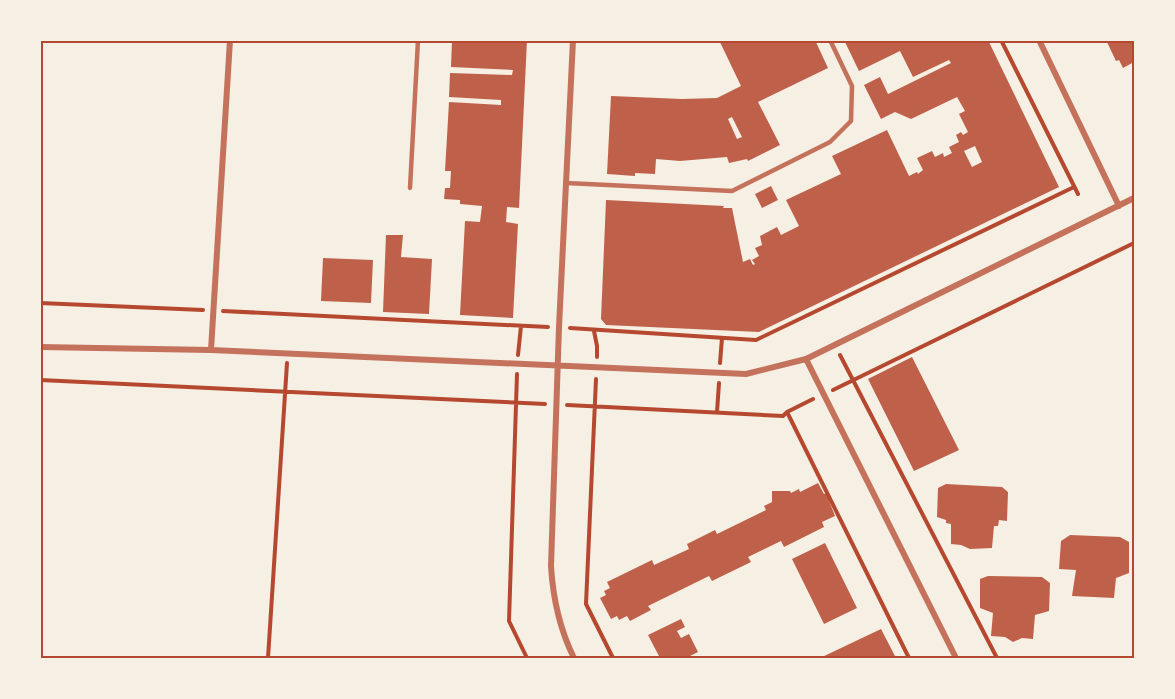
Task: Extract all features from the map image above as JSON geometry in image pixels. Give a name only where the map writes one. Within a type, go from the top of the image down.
[{"type":"street","points":[[211,350],[230,40]]},
{"type":"street","points":[[573,40],[551,566],[553,596],[559,622],[574,658]]},
{"type":"street","points":[[1039,40],[1119,206]]},
{"type":"street","points":[[40,346],[211,350],[746,374],[806,359],[1134,198]]},
{"type":"street","points":[[806,359],[956,658]]},
{"type":"lane","points":[[410,188],[418,40]]},
{"type":"lane","points":[[566,183],[732,190],[830,142],[851,121],[852,86],[830,40]]},
{"type":"path","points":[[1001,40],[1078,194]]},
{"type":"path","points":[[594,331],[756,340],[1074,187]]},
{"type":"path","points":[[853,380],[1134,243]]},
{"type":"path","points":[[40,303],[521,326]]},
{"type":"path","points":[[835,345],[997,658]]},
{"type":"path","points":[[268,658],[288,354]]},
{"type":"path","points":[[40,380],[515,403],[509,621],[527,658]]},
{"type":"path","points":[[613,658],[586,604],[596,406],[783,416],[787,412],[909,658]]},
{"type":"building","points":[[452,40],[527,40],[519,208],[507,207],[506,222],[518,224],[513,318],[460,315],[465,221],[480,222],[482,206],[460,204],[460,200],[444,199],[445,188],[450,188],[451,171],[445,171],[449,102],[501,105],[501,100],[449,97],[450,73],[512,75],[513,70],[451,67]]},
{"type":"building","points":[[719,40],[815,40],[828,68],[758,102],[780,145],[748,161],[747,159],[729,163],[727,157],[680,161],[656,159],[655,174],[635,173],[635,176],[607,174],[611,96],[717,98],[741,86]],"holes":[[[732,117],[742,137],[737,139],[728,119]]]},
{"type":"building","points":[[844,40],[988,40],[1059,187],[759,332],[606,325],[601,319],[606,200],[732,208],[743,262],[750,259],[753,265],[755,264],[752,260],[759,256],[755,248],[762,245],[760,236],[777,227],[781,235],[799,226],[786,200],[841,174],[832,156],[887,130],[909,176],[923,170],[917,158],[932,151],[935,157],[943,153],[944,157],[952,153],[949,147],[959,142],[956,135],[968,132],[959,114],[965,111],[957,97],[911,119],[895,112],[881,119],[864,85],[880,77],[888,94],[951,63],[949,60],[913,77],[900,51],[859,71]],"holes":[[[975,146],[982,162],[972,167],[964,151]]]},
{"type":"building","points":[[1106,40],[1134,40],[1134,62],[1123,68],[1119,60],[1116,61]]},
{"type":"building","points":[[771,186],[778,200],[762,208],[755,194]]},
{"type":"building","points":[[386,235],[403,235],[401,257],[432,259],[429,314],[383,312]]},
{"type":"building","points":[[323,258],[373,260],[371,303],[321,301]]},
{"type":"building","points":[[912,357],[959,450],[914,471],[868,379]]},
{"type":"building","points":[[818,483],[824,494],[826,493],[835,516],[822,522],[824,527],[784,547],[781,541],[748,557],[751,562],[712,581],[709,576],[648,606],[651,610],[630,621],[627,616],[619,620],[617,616],[611,619],[600,598],[606,595],[604,591],[610,588],[607,582],[652,560],[654,565],[689,549],[687,544],[715,530],[717,534],[766,510],[764,506],[772,502],[772,491],[790,491],[791,493],[799,489],[800,492]]},
{"type":"building","points":[[946,484],[1002,487],[1008,492],[1007,521],[999,520],[998,526],[994,526],[992,548],[970,549],[951,544],[951,524],[937,517],[938,488]]},
{"type":"building","points":[[1070,535],[1120,537],[1129,542],[1129,573],[1116,578],[1114,598],[1072,596],[1076,570],[1059,569],[1061,541]]},
{"type":"building","points":[[825,543],[857,608],[824,624],[792,559]]},
{"type":"building","points":[[988,576],[1042,577],[1050,583],[1049,611],[1035,615],[1033,639],[1022,638],[1013,642],[1005,637],[991,636],[993,613],[980,608],[980,579]]},
{"type":"building","points":[[681,619],[685,627],[677,631],[681,638],[689,634],[698,652],[689,658],[660,658],[648,635]]},
{"type":"building","points":[[881,629],[896,658],[820,658]]}]
